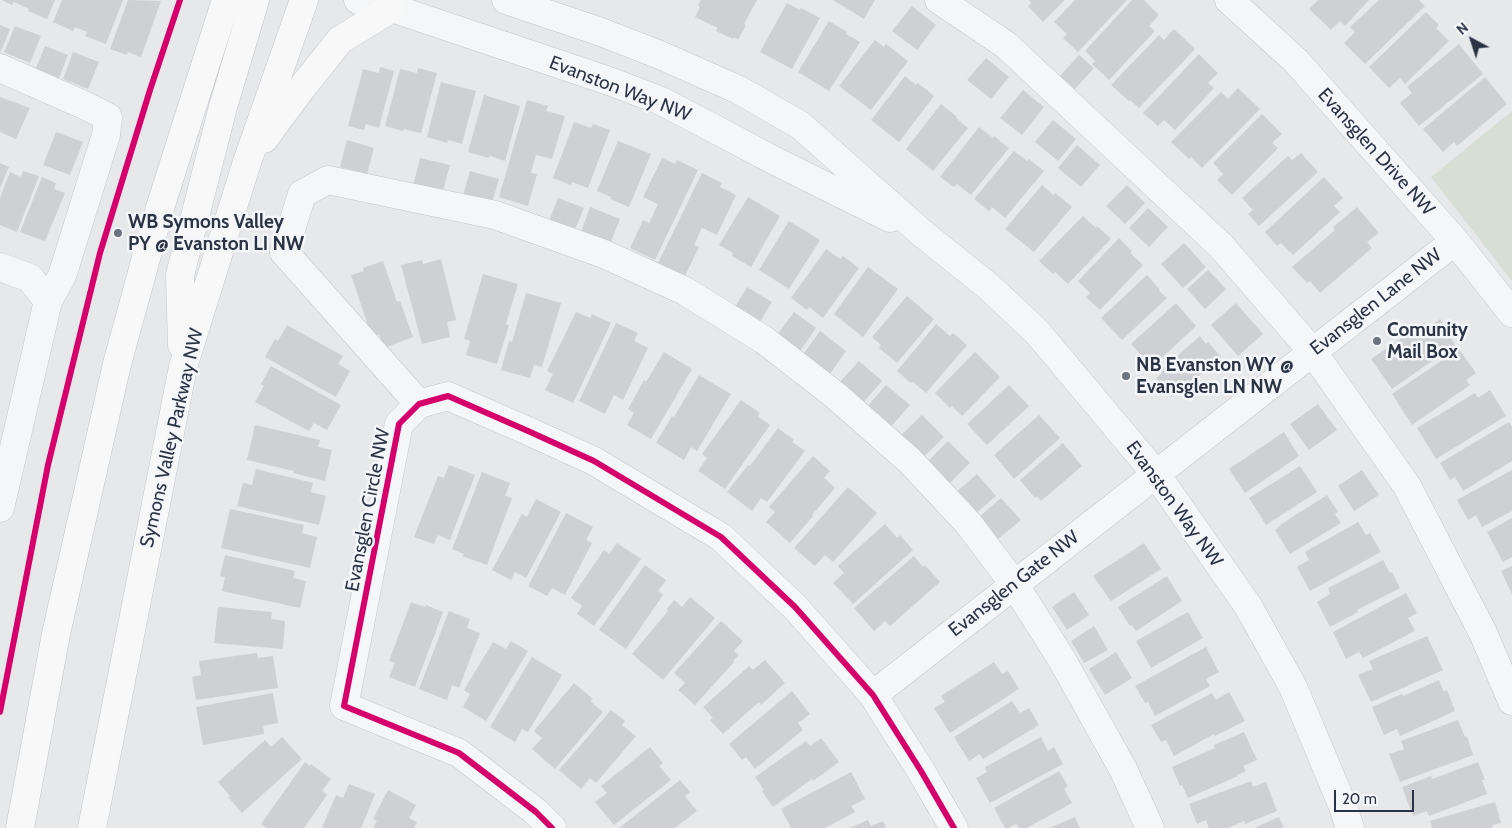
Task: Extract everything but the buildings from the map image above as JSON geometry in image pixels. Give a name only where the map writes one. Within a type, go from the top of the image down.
[{"type":"main road","points":[[20,828],[56,634],[117,364],[159,211],[226,0]]},
{"type":"main road","points":[[183,367],[180,275],[223,107],[255,0]]},
{"type":"main road","name":"Symons Valley Parkway NW","points":[[92,828],[183,367],[247,162],[304,0]]},
{"type":"main road","points":[[247,162],[340,40],[392,8]]},
{"type":"street","name":"Evanston Way NW","points":[[358,0],[392,8],[609,81],[659,100],[775,161],[923,234]]},
{"type":"street","name":"Evanston Way NW","points":[[506,0],[601,32],[660,55],[739,90],[800,126],[923,234],[988,286],[1037,332],[1156,474],[1248,606],[1288,679],[1342,804],[1350,828]]},
{"type":"street","points":[[939,0],[1006,45],[1221,246],[1312,351],[1407,486],[1483,633],[1512,701]]},
{"type":"street","name":"Evansglen Drive NW","points":[[1229,0],[1296,61],[1456,241],[1512,313]]},
{"type":"street","points":[[0,68],[108,117],[106,135],[62,276],[48,301],[0,508]]},
{"type":"street","points":[[419,404],[284,252],[302,194],[328,180],[495,215],[604,254],[685,291],[764,340],[835,395],[910,461],[968,524],[1014,584],[1061,658],[1123,769],[1150,828]]},
{"type":"street","name":"Evansglen Lane NW","points":[[1156,474],[1456,241]]},
{"type":"street","points":[[0,267],[30,278],[48,301]]},
{"type":"street","name":"Evansglen Circle NW","points":[[552,828],[536,812],[459,753],[344,706],[399,424],[419,404],[448,396],[528,431],[594,461],[721,537],[795,607],[873,695],[954,828]]},
{"type":"street","name":"Evansglen Gate NW","points":[[873,695],[1156,474]]},
{"type":"shaded area","points":[[1512,111],[1512,281],[1431,177]]},
{"type":"cycle path","points":[[0,712],[48,465],[100,253],[180,0]]},
{"type":"cycle path","points":[[552,828],[536,812],[459,753],[344,706],[399,424],[419,404],[448,396],[528,431],[594,461],[721,537],[795,607],[873,695],[954,828]]},
{"type":"place","name":"WB Symons Valley PY @ Evanston LI NW","points":[[118,233]]},
{"type":"place","name":"Comunity Mail Box","points":[[1377,341]]},
{"type":"place","name":"NB Evanston WY @ Evansglen LN NW","points":[[1126,376]]}]
